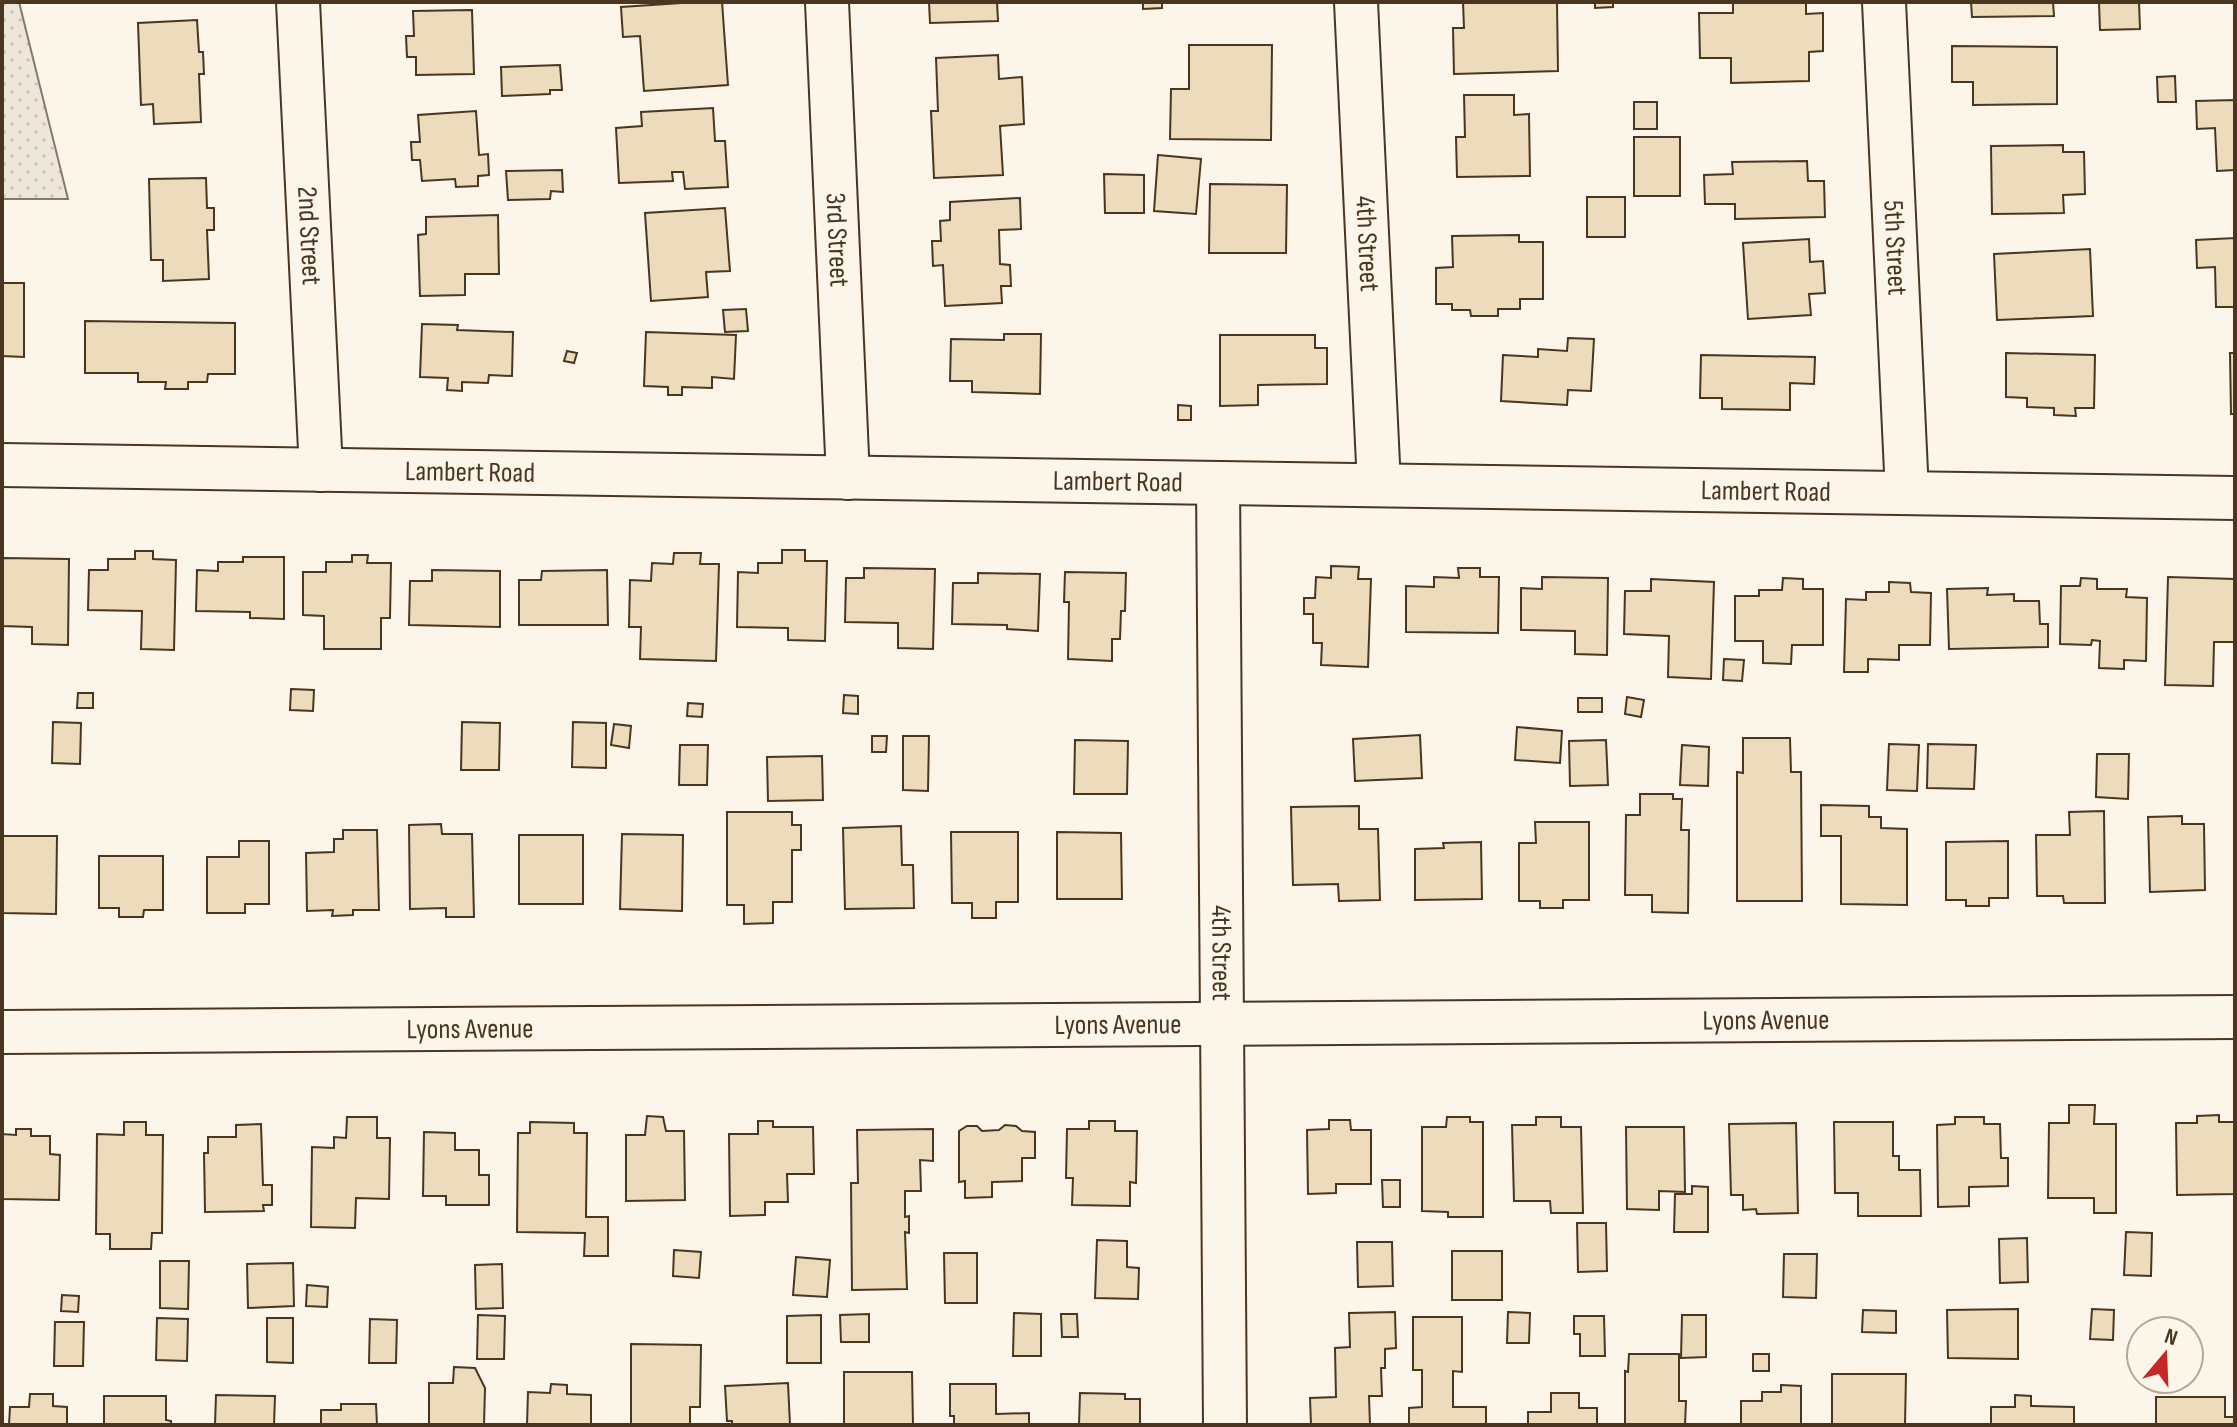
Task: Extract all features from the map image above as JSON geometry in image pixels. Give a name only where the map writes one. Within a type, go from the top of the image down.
[{"type":"street","name":"2nd Street","points":[[298,2],[321,470]]},
{"type":"street","name":"3rd Street","points":[[827,2],[848,478]]},
{"type":"street","name":"4th Street","points":[[1356,2],[1379,485]]},
{"type":"street","name":"5th Street","points":[[1884,2],[1907,493]]},
{"type":"street","name":"Lambert Road","points":[[2,465],[2235,498]]},
{"type":"street","name":"4th Street","points":[[1218,483],[1225,1425]]},
{"type":"street","name":"Lyons Avenue","points":[[2,1032],[2235,1017]]},
{"type":"shaded area","points":[[2,2],[19,2],[68,199],[2,199]]},
{"type":"building","points":[[722,2],[728,85],[644,91],[640,36],[623,37],[621,7]]},
{"type":"building","points":[[929,2],[997,2],[998,21],[930,23]]},
{"type":"building","points":[[1143,2],[1162,2],[1162,8],[1143,9]]},
{"type":"building","points":[[1463,2],[1557,3],[1558,71],[1454,74],[1453,28],[1464,28]]},
{"type":"building","points":[[1595,2],[1613,2],[1613,7],[1595,8]]},
{"type":"building","points":[[1733,2],[1806,2],[1806,14],[1823,13],[1823,51],[1809,52],[1809,81],[1731,83],[1731,58],[1700,58],[1699,13],[1733,13]]},
{"type":"building","points":[[1971,2],[2053,2],[2054,16],[1972,17]]},
{"type":"building","points":[[2099,2],[2139,2],[2140,29],[2100,30]]},
{"type":"building","points":[[472,10],[474,74],[416,75],[416,57],[407,57],[406,36],[414,36],[413,11]]},
{"type":"building","points":[[197,20],[204,74],[199,74],[201,122],[154,124],[153,104],[141,105],[138,23]]},
{"type":"building","points":[[1189,45],[1272,45],[1271,140],[1170,139],[1171,89],[1189,89]]},
{"type":"building","points":[[1952,46],[2057,47],[2057,104],[1973,105],[1973,82],[1952,82]]},
{"type":"building","points":[[998,55],[999,79],[1022,77],[1024,124],[1000,126],[1003,175],[934,178],[931,111],[938,111],[936,58]]},
{"type":"building","points":[[560,65],[562,90],[550,90],[550,94],[502,96],[501,67]]},
{"type":"building","points":[[2175,76],[2176,102],[2158,102],[2157,77]]},
{"type":"building","points":[[1464,95],[1514,95],[1514,115],[1529,114],[1530,176],[1457,177],[1456,137],[1465,137]]},
{"type":"building","points":[[2235,100],[2235,170],[2217,171],[2215,128],[2197,129],[2196,101]]},
{"type":"building","points":[[1634,102],[1657,102],[1657,129],[1634,129]]},
{"type":"building","points":[[713,108],[715,141],[725,141],[728,187],[685,189],[683,172],[672,172],[673,181],[619,183],[616,128],[642,126],[641,112]]},
{"type":"building","points":[[476,111],[479,155],[488,154],[489,175],[478,176],[478,186],[456,187],[455,179],[422,181],[420,160],[412,160],[411,142],[420,142],[418,115]]},
{"type":"building","points":[[1634,137],[1680,137],[1680,196],[1634,196]]},
{"type":"building","points":[[2063,145],[2063,152],[2084,152],[2085,194],[2063,195],[2064,213],[1992,214],[1991,146]]},
{"type":"building","points":[[1158,155],[1201,159],[1196,214],[1154,211]]},
{"type":"building","points":[[1807,161],[1808,181],[1824,181],[1825,217],[1735,219],[1735,204],[1705,204],[1704,175],[1733,174],[1732,162]]},
{"type":"building","points":[[562,170],[563,192],[551,191],[550,199],[508,200],[506,171]]},
{"type":"building","points":[[1104,174],[1144,175],[1144,213],[1105,213]]},
{"type":"building","points":[[206,178],[207,208],[214,208],[214,230],[207,230],[209,279],[163,281],[163,260],[151,260],[149,179]]},
{"type":"building","points":[[1210,184],[1287,185],[1286,253],[1209,253]]},
{"type":"building","points":[[1587,197],[1625,197],[1625,237],[1587,237]]},
{"type":"building","points":[[1020,198],[1021,229],[999,230],[1000,264],[1010,265],[1011,286],[1001,286],[1002,303],[945,306],[943,265],[933,266],[932,241],[941,241],[940,221],[950,220],[950,202]]},
{"type":"building","points":[[725,208],[730,271],[706,272],[708,297],[651,301],[645,213]]},
{"type":"building","points":[[498,215],[499,274],[465,274],[465,295],[420,296],[418,235],[426,234],[426,217]]},
{"type":"building","points":[[1519,235],[1519,242],[1543,242],[1543,299],[1520,299],[1520,309],[1498,309],[1498,316],[1471,316],[1470,310],[1452,310],[1452,304],[1436,304],[1436,268],[1453,267],[1452,236]]},
{"type":"building","points":[[2235,238],[2235,307],[2216,307],[2215,267],[2197,268],[2196,240]]},
{"type":"building","points":[[1809,239],[1810,262],[1823,261],[1825,293],[1809,294],[1811,315],[1748,319],[1743,243]]},
{"type":"building","points":[[2090,249],[2093,316],[1997,320],[1994,254]]},
{"type":"building","points":[[2,283],[24,283],[24,357],[2,356]]},
{"type":"building","points":[[746,309],[748,331],[725,332],[723,310]]},
{"type":"building","points":[[85,321],[235,323],[235,374],[208,374],[207,382],[188,382],[188,389],[165,389],[166,382],[138,382],[138,373],[85,373]]},
{"type":"building","points":[[422,324],[458,325],[457,330],[513,332],[512,376],[489,375],[488,383],[462,382],[462,391],[447,390],[448,378],[420,377]]},
{"type":"building","points":[[646,332],[736,335],[734,379],[712,377],[712,388],[682,387],[682,395],[668,395],[668,387],[644,386]]},
{"type":"building","points":[[1004,334],[1041,334],[1040,394],[972,392],[972,381],[950,381],[951,339],[1004,340]]},
{"type":"building","points":[[1220,335],[1315,335],[1315,348],[1327,348],[1327,384],[1258,385],[1258,405],[1220,406]]},
{"type":"building","points":[[1568,338],[1594,339],[1591,391],[1568,390],[1567,405],[1501,401],[1503,355],[1538,357],[1538,349],[1567,351]]},
{"type":"building","points":[[567,351],[577,353],[574,363],[564,361]]},
{"type":"building","points":[[2006,353],[2095,355],[2094,408],[2075,408],[2076,416],[2054,415],[2054,408],[2027,407],[2027,398],[2006,397]]},
{"type":"building","points":[[2230,353],[2235,353],[2235,414],[2231,414]]},
{"type":"building","points":[[1701,355],[1815,357],[1814,384],[1790,383],[1790,410],[1722,409],[1722,398],[1700,398]]},
{"type":"building","points":[[1178,405],[1191,406],[1191,420],[1178,420]]},
{"type":"building","points":[[782,550],[805,550],[805,561],[827,561],[825,641],[788,640],[788,628],[737,627],[738,572],[758,573],[758,563],[782,563]]},
{"type":"building","points":[[135,551],[153,551],[153,559],[176,560],[174,650],[141,649],[142,611],[88,610],[89,570],[108,570],[108,559],[135,559]]},
{"type":"building","points":[[674,553],[701,553],[700,564],[719,564],[716,661],[640,659],[641,627],[629,627],[630,580],[651,581],[652,563],[673,564]]},
{"type":"building","points":[[352,555],[368,555],[367,563],[391,563],[390,618],[381,618],[381,649],[324,649],[324,616],[303,615],[303,572],[326,572],[326,562],[352,562]]},
{"type":"building","points":[[243,557],[284,557],[284,619],[250,618],[250,612],[196,611],[197,570],[218,571],[218,562],[243,562]]},
{"type":"building","points":[[2,558],[69,559],[68,645],[32,644],[32,627],[2,626]]},
{"type":"building","points":[[1331,566],[1359,567],[1358,579],[1371,579],[1368,667],[1321,665],[1322,643],[1313,643],[1313,614],[1304,614],[1304,598],[1315,598],[1316,577],[1331,578]]},
{"type":"building","points":[[864,568],[935,569],[933,649],[898,648],[898,623],[845,622],[846,578],[864,578]]},
{"type":"building","points":[[1458,568],[1480,568],[1480,577],[1499,577],[1498,633],[1406,632],[1406,586],[1434,587],[1434,577],[1459,578]]},
{"type":"building","points":[[432,570],[500,571],[500,627],[409,625],[410,581],[432,581]]},
{"type":"building","points":[[607,570],[608,625],[519,625],[519,580],[541,580],[542,571]]},
{"type":"building","points":[[1065,572],[1126,573],[1125,611],[1121,611],[1120,639],[1112,639],[1112,661],[1068,659],[1069,602],[1064,602]]},
{"type":"building","points":[[978,573],[1040,574],[1038,631],[1007,629],[1007,625],[952,624],[953,583],[978,583]]},
{"type":"building","points":[[1542,577],[1608,578],[1607,655],[1575,654],[1575,631],[1521,630],[1521,588],[1542,589]]},
{"type":"building","points":[[2168,577],[2235,579],[2235,642],[2214,642],[2213,686],[2165,685]]},
{"type":"building","points":[[1783,578],[1803,579],[1803,589],[1823,589],[1823,645],[1792,645],[1791,664],[1763,663],[1763,641],[1735,641],[1735,596],[1759,596],[1759,590],[1782,590]]},
{"type":"building","points":[[2081,578],[2097,579],[2097,589],[2127,589],[2126,597],[2147,598],[2146,661],[2124,660],[2124,669],[2099,668],[2100,641],[2092,640],[2091,645],[2060,644],[2061,586],[2080,586]]},
{"type":"building","points":[[1651,579],[1714,582],[1711,679],[1668,677],[1669,636],[1624,634],[1625,591],[1651,591]]},
{"type":"building","points":[[1889,582],[1910,583],[1911,592],[1931,593],[1930,645],[1899,645],[1899,660],[1868,659],[1868,672],[1844,672],[1846,599],[1866,600],[1866,592],[1889,592]]},
{"type":"building","points":[[1988,588],[1987,595],[2014,594],[2014,601],[2039,601],[2040,624],[2048,624],[2048,647],[1949,649],[1947,589]]},
{"type":"building","points":[[1724,659],[1744,660],[1742,681],[1723,680]]},
{"type":"building","points":[[291,689],[314,690],[313,711],[290,710]]},
{"type":"building","points":[[78,693],[93,693],[93,708],[77,708]]},
{"type":"building","points":[[844,695],[858,696],[858,714],[843,713]]},
{"type":"building","points":[[1627,697],[1644,700],[1641,717],[1625,714]]},
{"type":"building","points":[[1578,698],[1602,698],[1602,712],[1578,712]]},
{"type":"building","points":[[688,703],[703,704],[702,717],[687,716]]},
{"type":"building","points":[[53,722],[81,723],[80,764],[52,763]]},
{"type":"building","points":[[462,722],[500,723],[499,770],[461,770]]},
{"type":"building","points":[[573,722],[606,723],[606,768],[572,767]]},
{"type":"building","points":[[614,724],[631,726],[629,748],[611,745]]},
{"type":"building","points":[[1517,727],[1562,731],[1560,763],[1515,760]]},
{"type":"building","points":[[1420,735],[1422,778],[1355,781],[1353,739]]},
{"type":"building","points":[[872,736],[887,736],[886,752],[872,752]]},
{"type":"building","points":[[903,736],[929,736],[928,791],[903,790]]},
{"type":"building","points":[[1743,738],[1790,738],[1791,772],[1801,772],[1802,901],[1737,901],[1737,772],[1743,773]]},
{"type":"building","points":[[1075,740],[1128,741],[1127,794],[1074,794]]},
{"type":"building","points":[[1606,740],[1608,785],[1570,786],[1569,741]]},
{"type":"building","points":[[1889,744],[1919,745],[1917,791],[1887,790]]},
{"type":"building","points":[[1928,744],[1976,745],[1974,789],[1927,788]]},
{"type":"building","points":[[680,745],[708,745],[707,785],[679,785]]},
{"type":"building","points":[[1682,745],[1709,747],[1708,786],[1680,785]]},
{"type":"building","points":[[2097,754],[2129,754],[2128,799],[2096,797]]},
{"type":"building","points":[[822,756],[823,800],[768,801],[767,757]]},
{"type":"building","points":[[1640,794],[1673,794],[1673,799],[1682,799],[1681,830],[1689,830],[1688,913],[1652,912],[1652,895],[1625,895],[1626,815],[1640,815]]},
{"type":"building","points":[[1821,805],[1869,806],[1869,817],[1881,817],[1881,828],[1907,829],[1907,905],[1841,904],[1841,836],[1821,836]]},
{"type":"building","points":[[1359,806],[1359,829],[1378,829],[1380,900],[1339,901],[1338,884],[1293,885],[1291,807]]},
{"type":"building","points":[[2104,811],[2105,903],[2064,903],[2063,896],[2037,896],[2036,835],[2070,835],[2069,812]]},
{"type":"building","points":[[727,812],[792,812],[792,825],[801,825],[801,850],[792,850],[792,902],[773,902],[773,923],[744,924],[744,905],[727,905]]},
{"type":"building","points":[[2182,816],[2182,824],[2204,824],[2205,890],[2150,892],[2148,817]]},
{"type":"building","points":[[1535,822],[1589,822],[1589,900],[1563,900],[1563,908],[1540,908],[1540,901],[1519,901],[1519,843],[1536,843]]},
{"type":"building","points":[[441,824],[442,834],[472,834],[474,917],[446,917],[446,908],[410,909],[409,825]]},
{"type":"building","points":[[901,826],[902,865],[913,865],[914,908],[845,909],[843,828]]},
{"type":"building","points":[[343,830],[377,830],[379,910],[353,910],[353,915],[332,916],[333,910],[307,911],[306,853],[334,852],[334,839],[343,839]]},
{"type":"building","points":[[951,832],[1018,832],[1018,902],[996,902],[996,918],[972,918],[972,903],[952,903]]},
{"type":"building","points":[[1057,832],[1121,833],[1122,899],[1057,899]]},
{"type":"building","points":[[622,834],[683,835],[682,911],[620,909]]},
{"type":"building","points":[[519,835],[583,835],[583,904],[519,904]]},
{"type":"building","points":[[2,836],[57,836],[56,914],[2,913]]},
{"type":"building","points":[[239,841],[269,841],[269,904],[245,904],[245,913],[207,913],[207,857],[239,857]]},
{"type":"building","points":[[2008,841],[2008,898],[1989,898],[1989,906],[1966,906],[1966,900],[1946,900],[1946,842]]},
{"type":"building","points":[[1481,842],[1482,899],[1415,900],[1415,849],[1444,848],[1443,843]]},
{"type":"building","points":[[99,856],[163,856],[163,910],[144,910],[143,917],[119,917],[119,908],[99,908]]},
{"type":"building","points":[[2069,1105],[2095,1105],[2094,1124],[2116,1124],[2116,1213],[2094,1213],[2094,1198],[2048,1198],[2049,1123],[2069,1123]]},
{"type":"building","points":[[2219,1115],[2219,1122],[2235,1122],[2235,1194],[2177,1195],[2176,1123],[2197,1123],[2197,1116]]},
{"type":"building","points":[[647,1116],[663,1117],[666,1131],[684,1131],[685,1200],[626,1201],[626,1135],[645,1135]]},
{"type":"building","points":[[347,1117],[377,1117],[377,1138],[390,1138],[389,1199],[356,1198],[355,1228],[311,1227],[312,1147],[334,1148],[334,1137],[346,1138]]},
{"type":"building","points":[[1447,1117],[1470,1117],[1470,1122],[1483,1122],[1483,1217],[1448,1217],[1448,1212],[1422,1211],[1422,1127],[1446,1127]]},
{"type":"building","points":[[1536,1117],[1561,1117],[1561,1127],[1581,1127],[1583,1213],[1551,1213],[1550,1201],[1514,1201],[1512,1125],[1536,1125]]},
{"type":"building","points":[[1955,1117],[1984,1117],[1984,1124],[2000,1124],[2001,1158],[2008,1158],[2008,1186],[1969,1187],[1969,1206],[1938,1207],[1937,1125],[1955,1124]]},
{"type":"building","points":[[1329,1120],[1350,1120],[1351,1130],[1371,1130],[1371,1184],[1336,1184],[1336,1193],[1308,1194],[1307,1130],[1329,1129]]},
{"type":"building","points":[[758,1121],[773,1121],[773,1127],[813,1127],[814,1174],[787,1174],[788,1202],[765,1202],[765,1215],[730,1216],[729,1134],[758,1134]]},
{"type":"building","points":[[1089,1121],[1115,1121],[1115,1131],[1137,1131],[1136,1183],[1130,1182],[1130,1206],[1072,1205],[1073,1178],[1066,1178],[1067,1129],[1089,1129]]},
{"type":"building","points":[[124,1122],[146,1122],[146,1135],[163,1135],[162,1233],[152,1233],[151,1249],[110,1249],[110,1234],[96,1234],[97,1134],[124,1135]]},
{"type":"building","points":[[530,1122],[574,1123],[574,1133],[587,1133],[586,1217],[608,1217],[608,1256],[584,1256],[585,1233],[517,1232],[518,1133],[530,1133]]},
{"type":"building","points":[[1834,1122],[1893,1122],[1893,1156],[1899,1156],[1899,1170],[1920,1170],[1921,1216],[1858,1216],[1858,1193],[1835,1193]]},
{"type":"building","points":[[1796,1123],[1798,1213],[1757,1214],[1756,1209],[1743,1210],[1743,1195],[1731,1195],[1729,1124]]},
{"type":"building","points":[[261,1124],[263,1185],[272,1185],[272,1205],[263,1205],[264,1211],[205,1212],[204,1153],[208,1153],[208,1137],[236,1137],[236,1125]]},
{"type":"building","points":[[1005,1125],[1035,1132],[1035,1158],[1022,1158],[1022,1181],[992,1182],[992,1197],[965,1198],[965,1181],[959,1182],[959,1131],[967,1126],[977,1126],[982,1131],[999,1130]]},
{"type":"building","points":[[1626,1127],[1684,1127],[1685,1192],[1659,1191],[1659,1210],[1627,1209]]},
{"type":"building","points":[[16,1129],[31,1129],[31,1136],[50,1136],[50,1154],[60,1155],[59,1200],[2,1199],[2,1134],[16,1135]]},
{"type":"building","points":[[933,1129],[933,1161],[920,1160],[921,1191],[905,1191],[905,1217],[909,1216],[909,1233],[905,1232],[907,1289],[852,1290],[851,1183],[858,1183],[857,1130]]},
{"type":"building","points":[[424,1132],[455,1133],[455,1150],[479,1150],[479,1175],[489,1175],[489,1205],[446,1205],[446,1196],[423,1196]]},
{"type":"building","points":[[1382,1180],[1400,1180],[1400,1207],[1383,1207]]},
{"type":"building","points":[[1692,1186],[1708,1187],[1708,1232],[1674,1232],[1675,1194],[1692,1194]]},
{"type":"building","points":[[1577,1223],[1606,1223],[1607,1271],[1578,1272]]},
{"type":"building","points":[[2126,1232],[2152,1233],[2151,1276],[2124,1275]]},
{"type":"building","points":[[2027,1238],[2028,1282],[2000,1283],[1999,1239]]},
{"type":"building","points":[[1097,1240],[1127,1241],[1127,1267],[1139,1268],[1138,1299],[1095,1298]]},
{"type":"building","points":[[1357,1242],[1392,1242],[1393,1286],[1358,1287]]},
{"type":"building","points":[[674,1250],[701,1252],[699,1278],[673,1276]]},
{"type":"building","points":[[1452,1251],[1502,1251],[1502,1300],[1452,1300]]},
{"type":"building","points":[[944,1253],[977,1253],[977,1303],[945,1303]]},
{"type":"building","points":[[1784,1254],[1817,1254],[1816,1298],[1783,1297]]},
{"type":"building","points":[[796,1257],[830,1260],[827,1297],[793,1295]]},
{"type":"building","points":[[160,1261],[189,1261],[188,1309],[160,1308]]},
{"type":"building","points":[[293,1263],[294,1306],[248,1308],[247,1264]]},
{"type":"building","points":[[502,1264],[503,1308],[476,1309],[475,1265]]},
{"type":"building","points":[[307,1285],[328,1287],[327,1307],[306,1306]]},
{"type":"building","points":[[62,1295],[79,1296],[78,1312],[61,1311]]},
{"type":"building","points":[[2018,1309],[2018,1359],[1948,1358],[1947,1310]]},
{"type":"building","points":[[2092,1309],[2114,1310],[2113,1340],[2090,1339]]},
{"type":"building","points":[[1863,1310],[1896,1311],[1896,1333],[1862,1332]]},
{"type":"building","points":[[1395,1312],[1396,1348],[1385,1349],[1385,1368],[1381,1368],[1382,1396],[1369,1396],[1370,1425],[1311,1425],[1310,1398],[1336,1397],[1335,1348],[1350,1347],[1349,1313]]},
{"type":"building","points":[[1508,1312],[1530,1313],[1529,1343],[1507,1343]]},
{"type":"building","points":[[1014,1313],[1041,1314],[1041,1356],[1013,1356]]},
{"type":"building","points":[[869,1314],[869,1342],[841,1342],[840,1315]]},
{"type":"building","points":[[1061,1314],[1077,1314],[1078,1337],[1062,1337]]},
{"type":"building","points":[[478,1315],[505,1316],[504,1359],[477,1359]]},
{"type":"building","points":[[821,1315],[821,1363],[787,1363],[787,1316]]},
{"type":"building","points":[[1682,1315],[1706,1315],[1706,1357],[1681,1358]]},
{"type":"building","points":[[1574,1316],[1604,1316],[1605,1356],[1580,1356],[1580,1334],[1574,1334]]},
{"type":"building","points":[[1413,1317],[1462,1317],[1462,1372],[1453,1371],[1453,1407],[1486,1407],[1486,1425],[1409,1425],[1409,1408],[1422,1407],[1422,1370],[1413,1370]]},
{"type":"building","points":[[157,1318],[188,1319],[187,1361],[156,1360]]},
{"type":"building","points":[[267,1318],[293,1318],[293,1363],[267,1362]]},
{"type":"building","points":[[370,1319],[397,1320],[396,1363],[369,1363]]},
{"type":"building","points":[[55,1322],[84,1322],[83,1366],[54,1366]]},
{"type":"building","points":[[631,1344],[701,1345],[700,1407],[690,1407],[690,1425],[631,1425]]},
{"type":"building","points":[[1629,1354],[1679,1354],[1679,1401],[1686,1401],[1685,1425],[1625,1425],[1625,1371],[1628,1372]]},
{"type":"building","points":[[1753,1354],[1769,1354],[1769,1371],[1753,1371]]},
{"type":"building","points":[[454,1367],[475,1368],[485,1388],[484,1425],[429,1425],[429,1383],[453,1383]]},
{"type":"building","points":[[844,1372],[912,1372],[913,1425],[844,1425]]},
{"type":"building","points":[[1832,1374],[1906,1374],[1905,1425],[1832,1425]]},
{"type":"building","points":[[788,1383],[790,1425],[732,1425],[732,1421],[727,1421],[725,1386]]},
{"type":"building","points":[[551,1384],[567,1385],[567,1394],[591,1395],[591,1425],[527,1425],[528,1392],[550,1393]]},
{"type":"building","points":[[950,1384],[996,1384],[996,1414],[1029,1413],[1029,1425],[954,1425],[954,1416],[950,1416]]},
{"type":"building","points":[[1781,1385],[1801,1386],[1801,1425],[1741,1425],[1741,1401],[1762,1401],[1762,1392],[1781,1392]]},
{"type":"building","points":[[1080,1393],[1125,1394],[1125,1399],[1140,1399],[1140,1425],[1079,1425]]},
{"type":"building","points":[[1551,1393],[1579,1393],[1579,1408],[1597,1408],[1597,1425],[1528,1425],[1528,1412],[1551,1412]]},
{"type":"building","points":[[30,1394],[53,1394],[53,1406],[67,1407],[67,1425],[9,1425],[10,1407],[29,1407]]},
{"type":"building","points":[[216,1395],[275,1396],[274,1425],[215,1425]]},
{"type":"building","points":[[2015,1395],[2031,1396],[2031,1406],[2074,1407],[2074,1425],[1991,1425],[1991,1407],[2015,1407]]},
{"type":"building","points":[[104,1396],[166,1396],[166,1420],[171,1421],[171,1425],[104,1425]]},
{"type":"building","points":[[2156,1397],[2225,1397],[2225,1417],[2235,1417],[2235,1425],[2156,1425]]},
{"type":"building","points":[[341,1404],[376,1404],[377,1425],[321,1425],[321,1410],[341,1410]]}]
